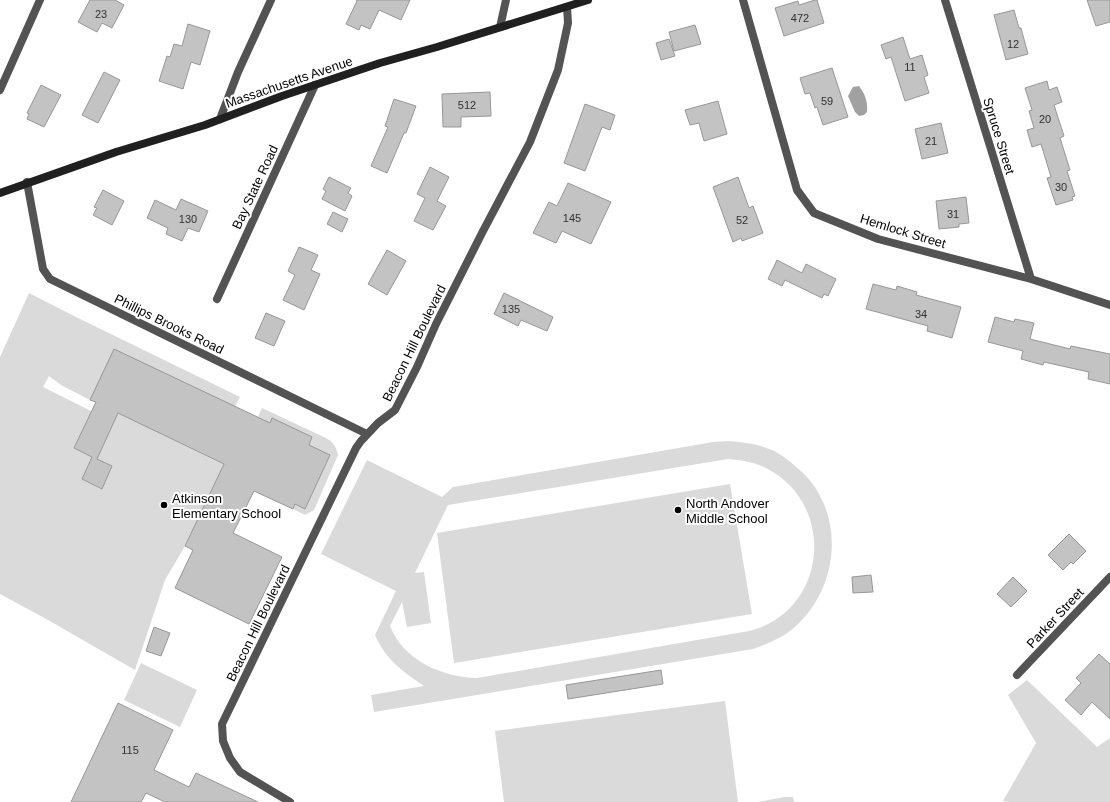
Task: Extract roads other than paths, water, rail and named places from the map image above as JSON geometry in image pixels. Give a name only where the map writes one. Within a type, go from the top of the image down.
[{"type":"main road","name":"Massachusetts Avenue","points":[[0,193],[27,182],[220,119],[380,63],[588,0]]},
{"type":"street","points":[[0,90],[40,0]]},
{"type":"street","points":[[220,119],[238,72],[271,0]]},
{"type":"street","points":[[500,27],[506,0]]},
{"type":"street","name":"Hemlock Street","points":[[743,0],[798,190],[814,213],[878,239],[1031,279],[1110,305]]},
{"type":"street","name":"Spruce Street","points":[[945,0],[1031,279]]},
{"type":"street","name":"Beacon Hill Boulevard","points":[[290,802],[240,772],[230,758],[223,742],[222,724],[356,448],[378,423],[395,410],[417,367],[436,324],[530,142],[558,70],[568,23],[567,7]]},
{"type":"street","name":"Bay State Road","points":[[217,299],[315,85]]},
{"type":"street","name":"Phillips Brooks Road","points":[[27,182],[43,269],[50,279],[367,434]]},
{"type":"street","name":"Parker Street","points":[[1017,675],[1110,577]]},
{"type":"place","name":"Atkinson Elementary School","points":[[164,505]]},
{"type":"place","name":"North Andover Middle School","points":[[678,510]]}]
